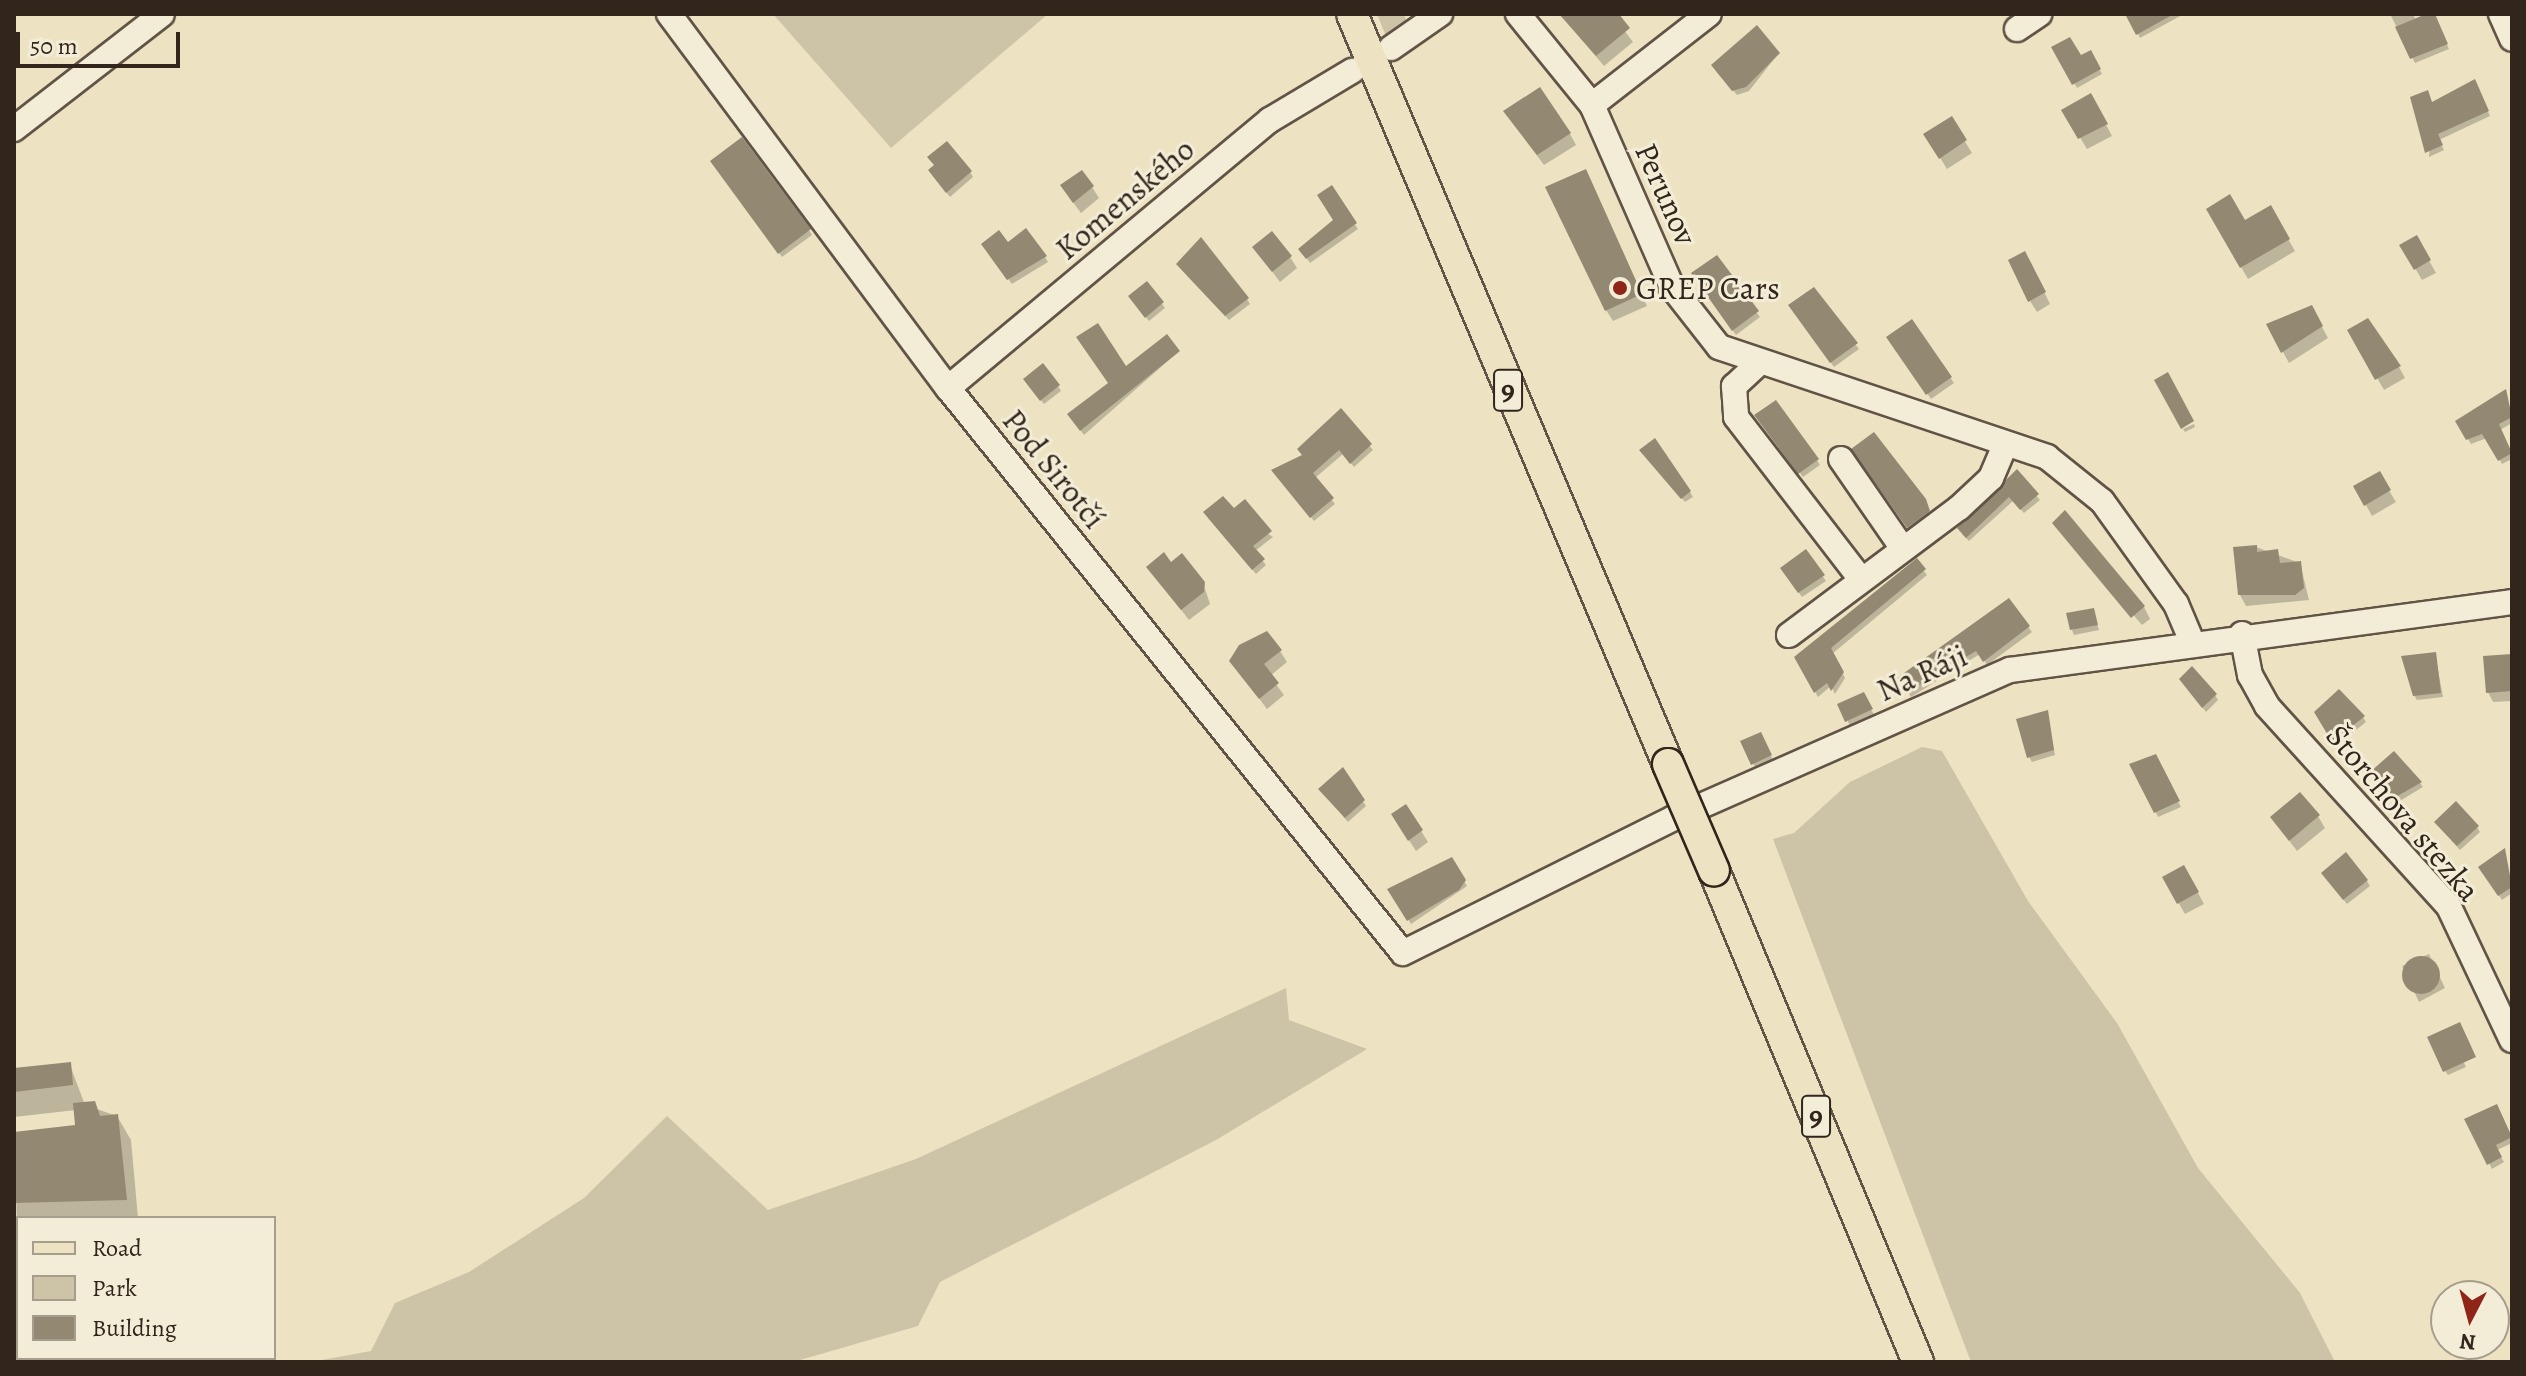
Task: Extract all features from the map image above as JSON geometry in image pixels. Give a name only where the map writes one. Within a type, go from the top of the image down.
[{"type":"main road","name":"9","points":[[1352,14],[1918,1362]]},
{"type":"street","points":[[14,129],[162,14]]},
{"type":"street","name":"Pod Sirotčí","points":[[669,14],[948,388],[1403,953]]},
{"type":"street","points":[[1391,48],[1440,14]]},
{"type":"street","name":"Perunov","points":[[1518,14],[1592,105],[1672,287],[1719,347],[1758,364],[2004,447],[2047,457],[2079,477],[2176,604],[2191,640]]},
{"type":"street","points":[[1592,105],[1709,14]]},
{"type":"street","points":[[2017,29],[2039,14]]},
{"type":"street","points":[[2501,14],[2512,39]]},
{"type":"street","name":"Komenského","points":[[948,388],[1270,120],[1352,71]]},
{"type":"street","points":[[1758,364],[1734,386],[1736,417],[1859,577]]},
{"type":"street","points":[[1789,635],[1859,577],[1903,549],[1979,491],[2004,447]]},
{"type":"street","points":[[1841,459],[1903,549]]},
{"type":"street","name":"Na Ráji","points":[[1403,953],[1674,818],[2010,670],[2191,640],[2512,602]]},
{"type":"street","name":"Štorchova stezka","points":[[2242,634],[2250,675],[2267,706],[2449,907],[2512,1040]]},
{"type":"green space","points":[[773,14],[1048,14],[891,148]]},
{"type":"green space","points":[[1377,14],[1404,14],[1407,24],[1386,36]]},
{"type":"green space","points":[[1922,747],[1942,751],[2028,901],[2117,1023],[2198,1168],[2300,1293],[2335,1362],[1971,1362],[1773,839],[1794,833],[1850,782]]},
{"type":"green space","points":[[1286,988],[1289,1020],[1367,1049],[1216,1140],[940,1282],[918,1326],[793,1362],[311,1362],[371,1351],[395,1303],[469,1272],[584,1198],[667,1116],[768,1210],[916,1159]]},
{"type":"building","points":[[1559,14],[1619,14],[1630,28],[1596,56]]},
{"type":"building","points":[[2125,14],[2174,14],[2136,35]]},
{"type":"building","points":[[2426,14],[2435,14],[2448,44],[2410,59],[2395,27]]},
{"type":"building","points":[[1757,25],[1780,53],[1746,87],[1732,91],[1711,65]]},
{"type":"building","points":[[2070,37],[2081,55],[2091,50],[2101,69],[2072,85],[2051,47]]},
{"type":"building","points":[[2475,79],[2489,111],[2438,134],[2443,145],[2425,153],[2410,97],[2428,90],[2432,102]]},
{"type":"building","points":[[1540,87],[1571,133],[1537,155],[1503,111]]},
{"type":"building","points":[[2091,93],[2108,124],[2078,139],[2061,110]]},
{"type":"building","points":[[1952,116],[1967,140],[1939,159],[1923,134]]},
{"type":"building","points":[[742,137],[811,229],[778,254],[710,161]]},
{"type":"building","points":[[947,141],[972,171],[946,193],[928,170],[934,165],[927,157]]},
{"type":"building","points":[[1586,169],[1642,294],[1605,311],[1545,187]]},
{"type":"building","points":[[1082,170],[1094,186],[1073,203],[1060,185]]},
{"type":"building","points":[[1332,185],[1357,223],[1306,259],[1298,249],[1333,220],[1317,195]]},
{"type":"building","points":[[2230,194],[2245,220],[2271,205],[2290,239],[2240,268],[2206,209]]},
{"type":"building","points":[[1026,228],[1047,256],[1007,280],[981,244],[999,230],[1008,242]]},
{"type":"building","points":[[1272,231],[1292,256],[1272,272],[1252,247]]},
{"type":"building","points":[[2417,235],[2431,260],[2414,270],[2399,245]]},
{"type":"building","points":[[1201,237],[1249,298],[1225,316],[1176,264]]},
{"type":"building","points":[[2025,251],[2046,292],[2028,302],[2008,260]]},
{"type":"building","points":[[1717,255],[1759,311],[1732,331],[1691,273]]},
{"type":"building","points":[[1147,281],[1164,302],[1145,318],[1128,296]]},
{"type":"building","points":[[1814,287],[1858,343],[1830,363],[1788,305]]},
{"type":"building","points":[[2312,305],[2323,326],[2281,353],[2266,324]]},
{"type":"building","points":[[2368,318],[2401,366],[2375,380],[2347,330]]},
{"type":"building","points":[[1912,319],[1952,377],[1926,395],[1886,337]]},
{"type":"building","points":[[1098,323],[1126,366],[1167,334],[1180,351],[1080,431],[1067,414],[1108,383],[1076,337]]},
{"type":"building","points":[[1043,363],[1060,385],[1040,401],[1023,379]]},
{"type":"building","points":[[2168,372],[2194,421],[2181,429],[2154,380]]},
{"type":"building","points":[[2506,389],[2512,417],[2499,424],[2512,453],[2498,461],[2482,434],[2466,440],[2455,421]]},
{"type":"building","points":[[1776,400],[1819,459],[1798,474],[1754,415]]},
{"type":"building","points":[[1341,408],[1372,444],[1350,464],[1339,450],[1313,473],[1334,498],[1310,518],[1271,470],[1302,455],[1297,449]]},
{"type":"building","points":[[1874,432],[1926,499],[1930,511],[1907,528],[1851,449]]},
{"type":"building","points":[[1655,438],[1691,491],[1681,499],[1639,450]]},
{"type":"building","points":[[2017,469],[2039,494],[2020,510],[2009,497],[1966,538],[1957,528]]},
{"type":"building","points":[[2380,471],[2391,490],[2364,506],[2353,486]]},
{"type":"building","points":[[1223,496],[1234,508],[1245,499],[1272,531],[1253,546],[1265,559],[1252,570],[1203,512]]},
{"type":"building","points":[[2065,510],[2145,606],[2131,618],[2052,523]]},
{"type":"building","points":[[2257,545],[2257,552],[2278,549],[2280,563],[2301,561],[2304,588],[2295,595],[2238,595],[2233,547]]},
{"type":"building","points":[[1806,549],[1825,575],[1798,593],[1780,568]]},
{"type":"building","points":[[1164,552],[1171,562],[1182,553],[1205,582],[1204,592],[1181,610],[1146,567]]},
{"type":"building","points":[[1917,558],[1926,569],[1831,648],[1844,672],[1831,691],[1827,683],[1814,693],[1794,657]]},
{"type":"building","points":[[2009,598],[2030,626],[1983,662],[1976,651],[1906,693],[1897,678]]},
{"type":"building","points":[[2094,608],[2098,625],[2070,630],[2066,613]]},
{"type":"building","points":[[1267,631],[1282,650],[1264,664],[1279,683],[1259,699],[1229,661],[1239,645]]},
{"type":"building","points":[[2436,652],[2441,693],[2413,696],[2401,656]]},
{"type":"building","points":[[2512,654],[2512,691],[2486,693],[2483,656]]},
{"type":"building","points":[[2192,666],[2217,694],[2202,708],[2179,679]]},
{"type":"building","points":[[2339,689],[2365,716],[2332,742],[2314,712]]},
{"type":"building","points":[[1864,692],[1873,709],[1845,722],[1837,704]]},
{"type":"building","points":[[2048,710],[2054,750],[2027,758],[2016,719]]},
{"type":"building","points":[[1761,732],[1772,755],[1751,765],[1740,741]]},
{"type":"building","points":[[2394,751],[2422,782],[2394,798],[2370,772]]},
{"type":"building","points":[[2156,754],[2180,801],[2154,813],[2129,764]]},
{"type":"building","points":[[1343,767],[1365,800],[1345,818],[1318,789]]},
{"type":"building","points":[[2300,792],[2320,815],[2289,841],[2270,817]]},
{"type":"building","points":[[2456,801],[2479,826],[2457,846],[2434,822]]},
{"type":"building","points":[[1406,804],[1423,830],[1408,841],[1391,814]]},
{"type":"building","points":[[2505,848],[2512,887],[2498,896],[2478,867]]},
{"type":"building","points":[[2346,852],[2368,880],[2343,900],[2321,873]]},
{"type":"building","points":[[1452,857],[1466,880],[1459,890],[1407,921],[1387,889]]},
{"type":"building","points":[[2184,865],[2199,892],[2177,904],[2162,877]]},
{"type":"building","points":[[2421,956],[2435,961],[2440,975],[2435,989],[2421,994],[2407,989],[2402,975],[2407,961]]},
{"type":"building","points":[[2460,1022],[2476,1057],[2443,1072],[2427,1037]]},
{"type":"building","points":[[71,1062],[73,1085],[14,1092],[14,1068]]},
{"type":"building","points":[[95,1101],[100,1116],[118,1114],[127,1200],[14,1203],[14,1132],[75,1125],[73,1103]]},
{"type":"building","points":[[2497,1104],[2512,1137],[2496,1145],[2502,1157],[2487,1165],[2464,1119]]},
{"type":"place","name":"GREP Cars","points":[[1620,288]]}]
